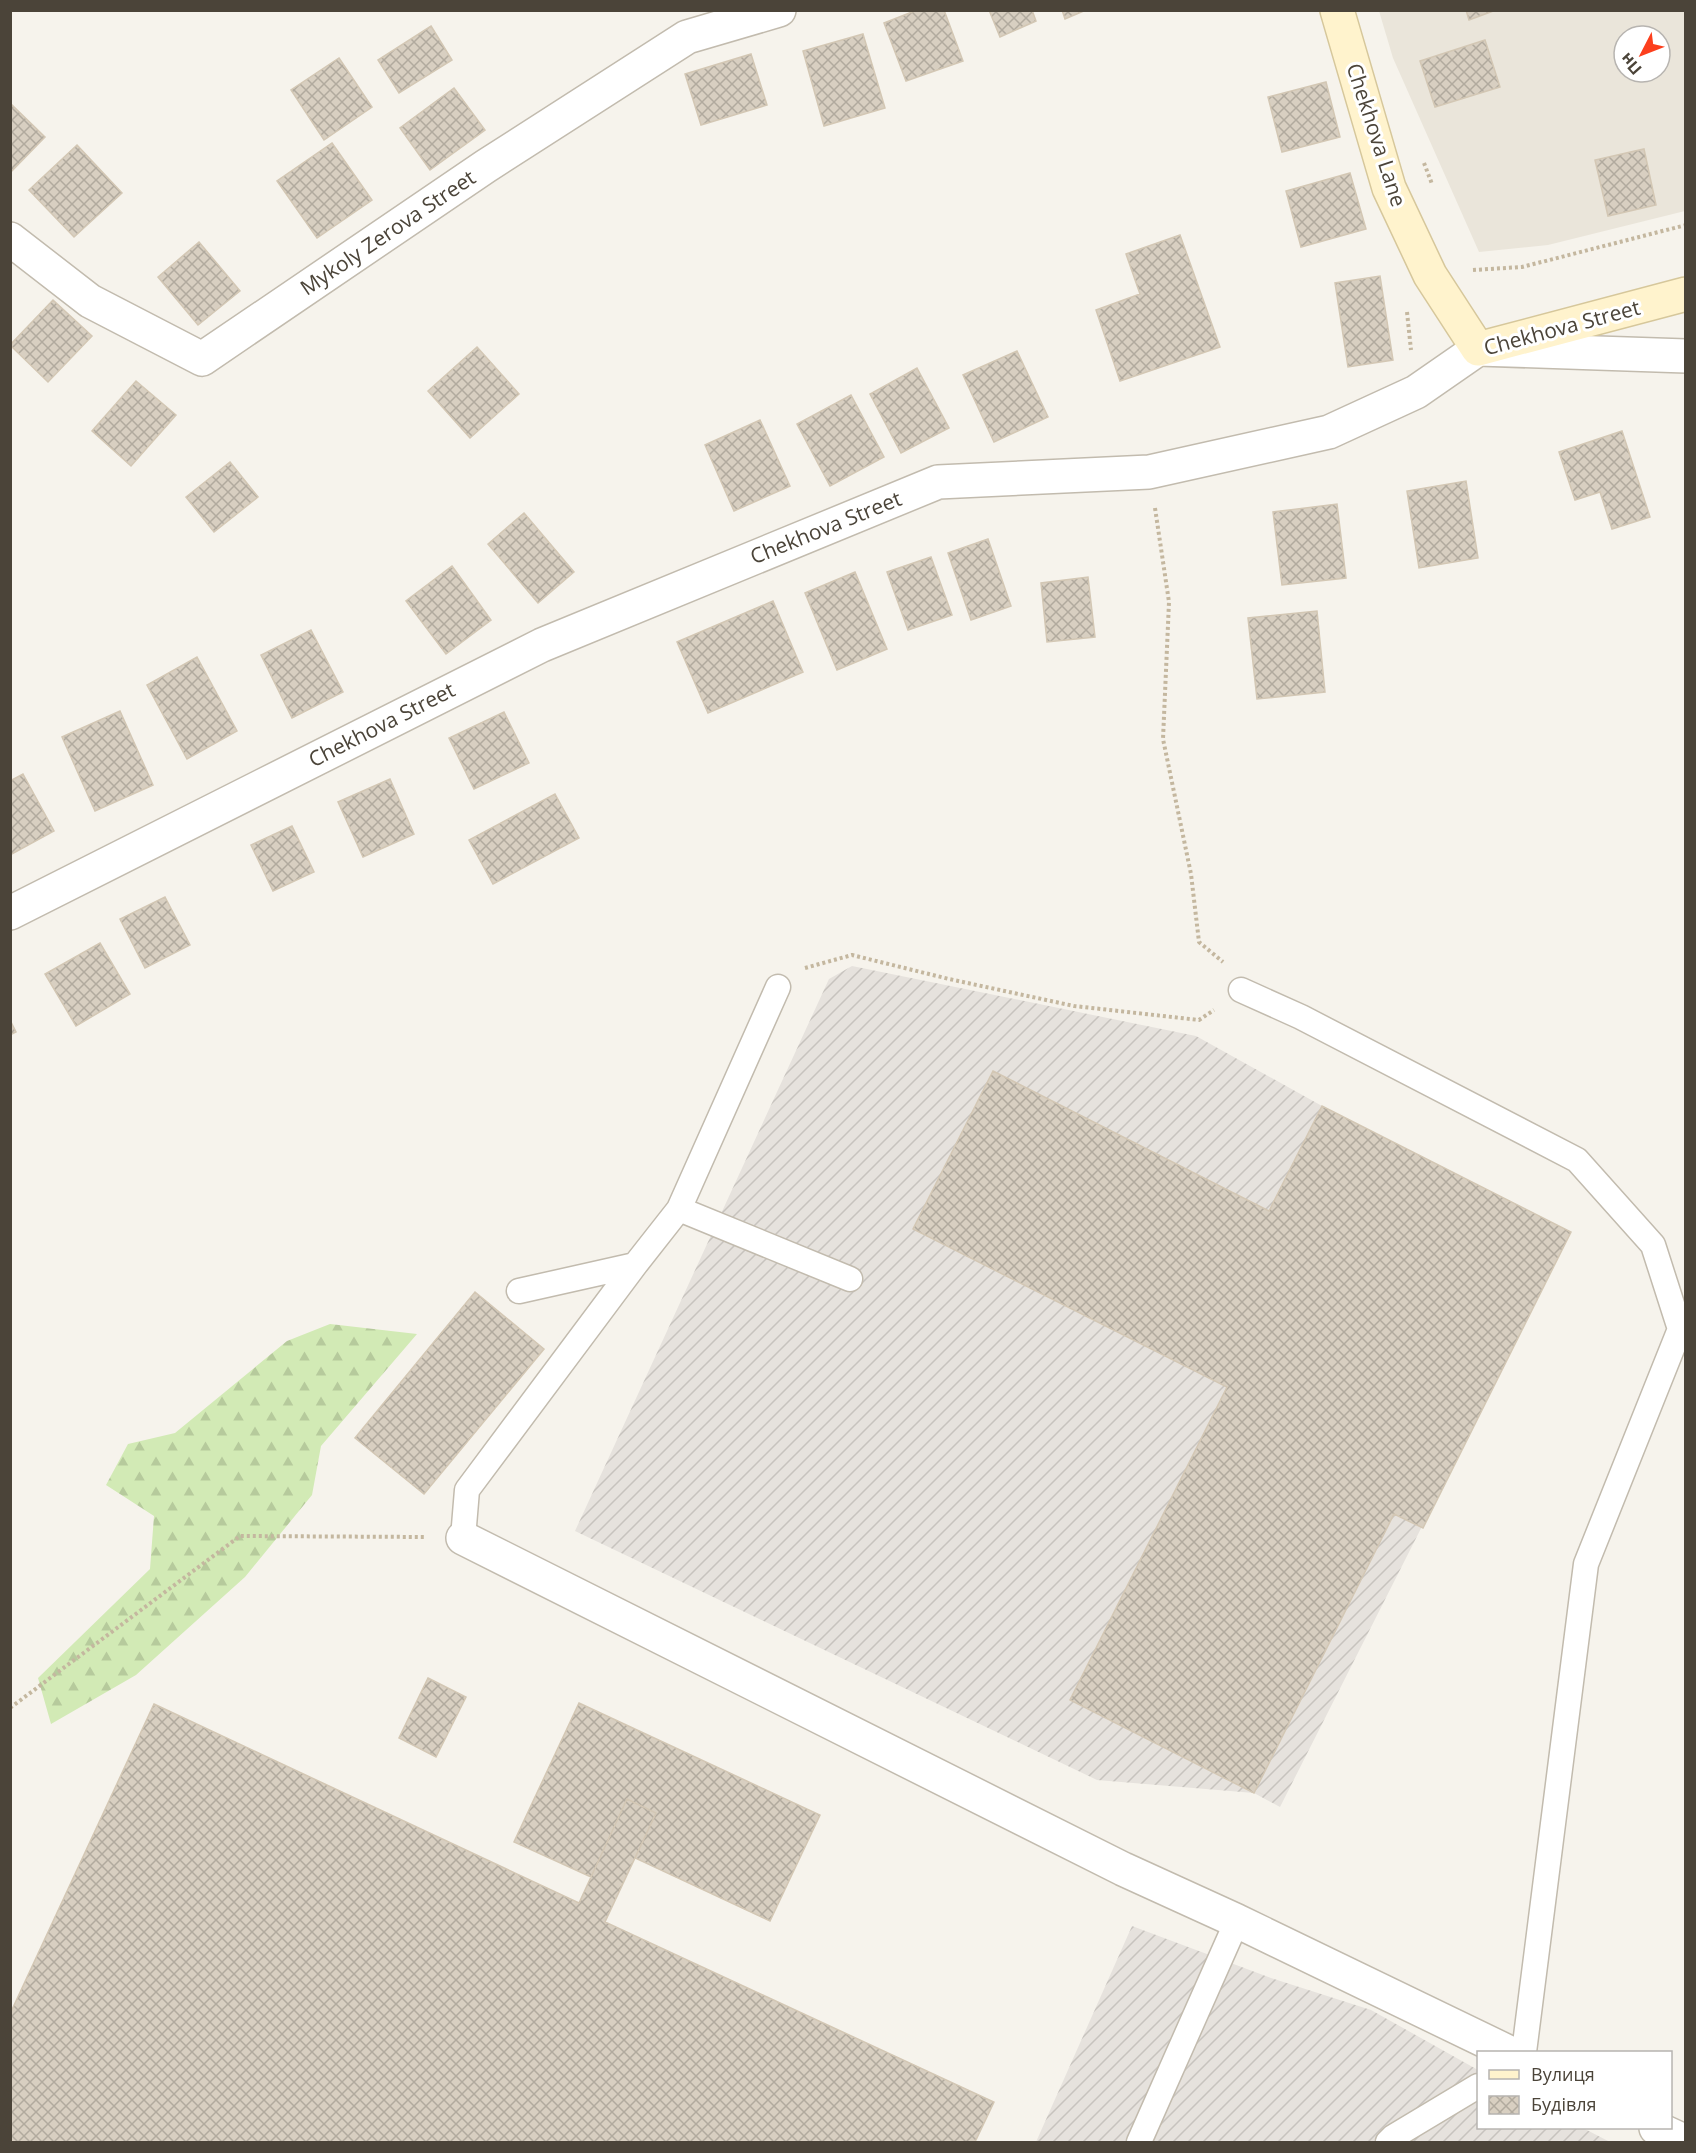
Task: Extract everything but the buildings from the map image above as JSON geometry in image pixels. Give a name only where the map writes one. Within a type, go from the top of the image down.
[{"type":"main road","name":"Chekhova Lane","points":[[1337,10],[1389,188],[1430,275],[1478,349]]},
{"type":"main road","name":"Chekhova Street","points":[[1478,349],[1686,294]]},
{"type":"street","name":"Mykoly Zerova Street","points":[[10,238],[90,301],[202,359],[486,166],[687,37],[779,10]]},
{"type":"street","points":[[1478,349],[1686,356]]},
{"type":"street","name":"Chekhova Street","points":[[10,914],[542,645],[938,482],[1149,472],[1329,432],[1416,392],[1478,349]]},
{"type":"street","points":[[463,1538],[1113,1864],[1237,1921],[1506,2051]]},
{"type":"street","points":[[1660,2129],[1686,2142]]},
{"type":"lane","points":[[463,1538],[467,1490],[679,1209],[778,987]]},
{"type":"lane","points":[[1241,990],[1301,1017],[1577,1160],[1653,1245],[1680,1329],[1586,1564],[1524,2051]]},
{"type":"lane","points":[[679,1209],[850,1279]]},
{"type":"lane","points":[[519,1291],[635,1265]]},
{"type":"lane","points":[[1139,2142],[1237,1921]]},
{"type":"lane","points":[[1388,2142],[1477,2087]]},
{"type":"path","points":[[1465,270],[1522,267],[1686,225]]},
{"type":"path","points":[[1149,472],[1169,602],[1163,739],[1191,874],[1199,942]]},
{"type":"path","points":[[778,987],[809,966],[852,955],[1074,1006],[1200,1020],[1241,990]]},
{"type":"path","points":[[10,1708],[240,1536],[463,1538]]},
{"type":"shaded area","points":[[1379,11],[1685,11],[1685,211],[1548,245],[1479,252],[1393,58]]},
{"type":"shaded area","points":[[852,966],[1196,1036],[1322,1106],[1571,1232],[1280,1807],[1254,1793],[1097,1780],[575,1531],[829,979]]},
{"type":"shaded area","points":[[1132,1926],[1271,1978],[1371,2010],[1477,2069],[1477,2129],[1585,2129],[1610,2142],[1036,2142]]},
{"type":"green space","points":[[330,1324],[417,1334],[321,1446],[312,1495],[245,1577],[136,1675],[51,1724],[38,1678],[150,1569],[154,1516],[106,1485],[128,1444],[175,1433],[287,1341]]}]
